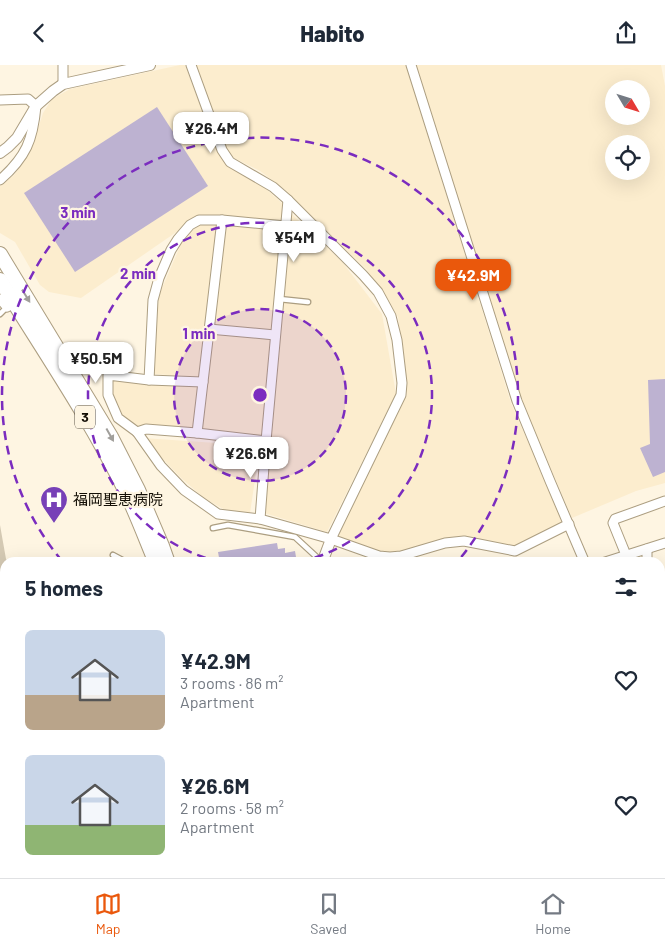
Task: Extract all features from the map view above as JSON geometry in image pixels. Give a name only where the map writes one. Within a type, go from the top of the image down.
[{"type":"highway","name":"3","points":[[0,254],[111,437],[138,489],[166,557]]},
{"type":"highway","name":"3","points":[[0,280],[7,308],[82,412],[100,443],[127,493],[154,557]]},
{"type":"street","points":[[63,65],[63,84]]},
{"type":"street","points":[[0,153],[17,138],[36,106],[63,84],[150,65]]},
{"type":"street","points":[[191,65],[222,150],[230,162],[273,187],[288,200],[363,275],[378,292],[391,315],[397,340],[402,383],[401,395],[324,557]]},
{"type":"street","points":[[411,65],[517,401],[583,557]]},
{"type":"street","points":[[0,100],[28,99],[36,106]]},
{"type":"street","points":[[0,179],[12,169],[24,153],[31,135],[36,106]]},
{"type":"street","points":[[260,519],[288,200]]},
{"type":"street","points":[[149,380],[153,300],[170,250],[190,225],[199,220],[222,220],[286,226]]},
{"type":"street","points":[[197,433],[222,220]]},
{"type":"street","points":[[0,299],[7,308]]},
{"type":"street","points":[[210,329],[276,335]]},
{"type":"street","points":[[203,382],[149,380],[108,375],[108,395],[118,418],[137,431],[162,466],[184,490],[218,514],[260,519],[331,539],[379,556],[390,557],[445,543],[464,541],[516,551],[569,524]]},
{"type":"street","points":[[137,431],[146,429],[266,441]]},
{"type":"street","points":[[626,555],[613,523],[615,519],[665,501]]},
{"type":"street","points":[[620,557],[665,543]]},
{"type":"street","points":[[647,549],[647,557]]},
{"type":"lane","points":[[279,299],[308,302]]},
{"type":"lane","points":[[212,528],[228,525],[295,537],[317,557]]},
{"type":"lane","points":[[114,555],[118,557]]},
{"type":"shaded area","points":[[185,65],[217,150],[226,164],[256,180],[283,204],[281,222],[201,215],[81,298],[49,292],[40,285],[15,242],[0,233],[0,186],[14,175],[25,160],[33,144],[43,113],[52,99],[70,89]]},
{"type":"shaded area","points":[[196,65],[406,65],[511,403],[563,522],[514,547],[465,538],[400,552],[384,553],[354,544],[337,536],[407,395],[398,317],[367,270],[284,189],[260,171],[232,157],[223,143]]},
{"type":"shaded area","points":[[415,65],[661,65],[665,86],[665,483],[636,491],[572,518],[523,404]]},
{"type":"shaded area","points":[[291,213],[343,263],[382,314],[396,394],[327,532],[264,513]]},
{"type":"shaded area","points":[[201,224],[218,225],[200,377],[153,374],[159,295],[184,237]]},
{"type":"shaded area","points":[[225,226],[281,231],[262,436],[202,429]]},
{"type":"shaded area","points":[[113,380],[199,385],[194,428],[140,427],[123,416],[112,392]]},
{"type":"shaded area","points":[[143,438],[260,446],[250,513],[225,510],[204,498],[181,478]]},
{"type":"shaded area","points":[[0,525],[6,557],[0,557]]},
{"type":"building","points":[[157,107],[208,186],[75,272],[24,193]]},
{"type":"building","points":[[665,379],[665,472],[653,477],[640,448],[650,444],[648,380]]},
{"type":"building","points":[[277,543],[278,549],[285,548],[285,553],[295,551],[296,557],[219,557],[218,552]]},
{"type":"place","name":"福岡聖恵病院","points":[[54,524]]}]
